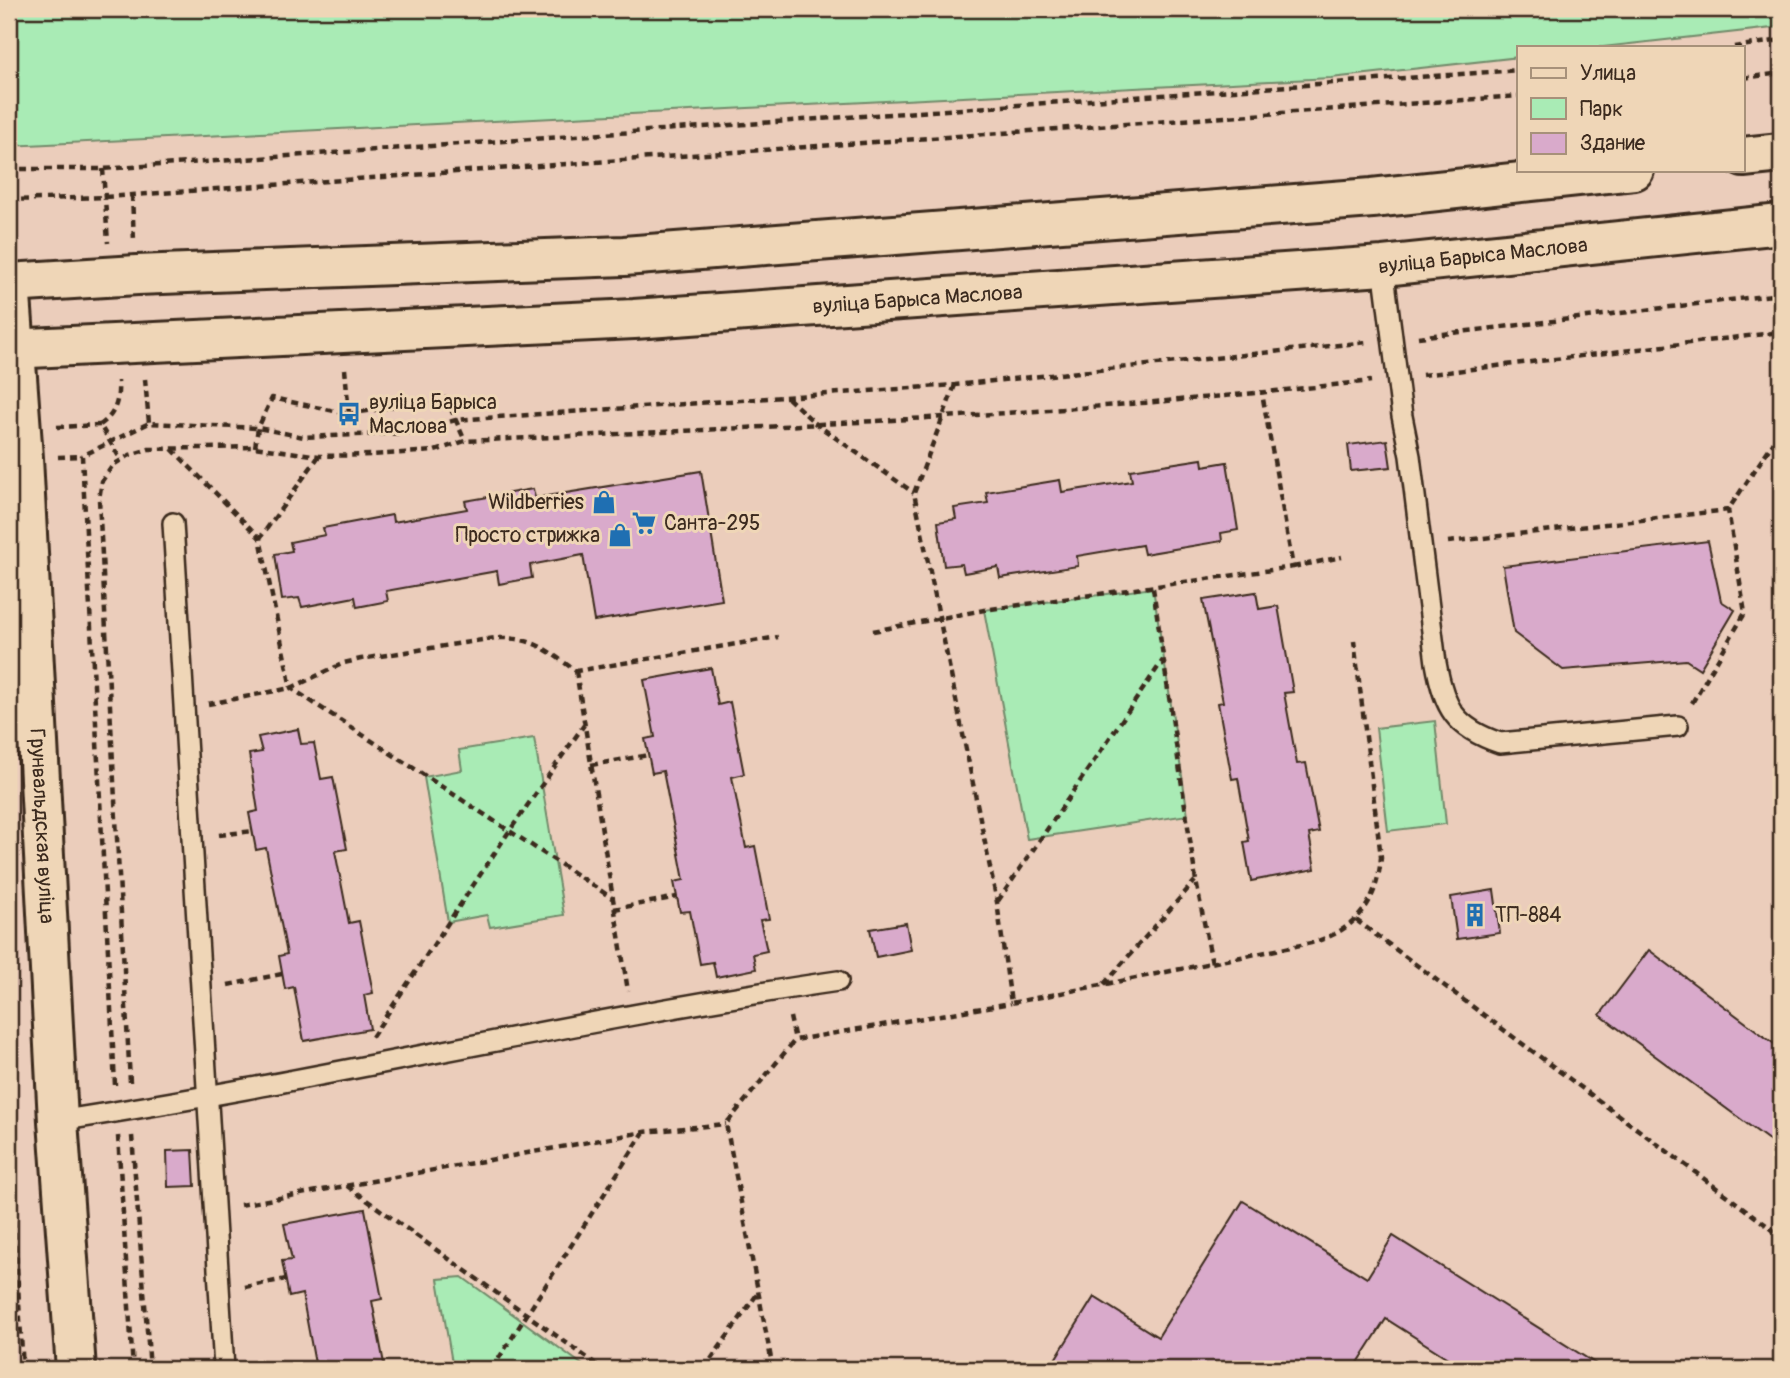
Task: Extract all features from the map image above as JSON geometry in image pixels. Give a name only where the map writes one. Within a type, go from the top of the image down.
[{"type":"main road","points":[[1744,157],[1781,153]]},
{"type":"main road","points":[[9,283],[164,274],[624,256],[1358,199],[1615,172]]},
{"type":"main road","name":"вуліца Барыса Маслова","points":[[12,349],[634,320],[1382,266],[1781,224]]},
{"type":"main road","name":"Грунвальдская вуліца","points":[[9,283],[20,427],[58,1121],[76,1369]]},
{"type":"lane","points":[[1382,266],[1441,691],[1449,709],[1458,720],[1479,736],[1500,743],[1678,726]]},
{"type":"lane","points":[[173,523],[224,1369]]},
{"type":"lane","points":[[58,1121],[206,1097],[646,1014],[838,981]]},
{"type":"path","points":[[1741,46],[1781,40]]},
{"type":"path","points":[[9,169],[117,169],[1517,70]]},
{"type":"path","points":[[1744,78],[1781,73]]},
{"type":"path","points":[[9,200],[105,197],[1517,96]]},
{"type":"path","points":[[150,1369],[124,1111],[82,456],[149,423],[258,428],[304,437],[406,433],[456,420],[955,385],[1391,340],[1781,294]]},
{"type":"path","points":[[133,1369],[99,499],[102,481],[121,460],[149,449],[254,447],[319,456],[435,451],[465,441],[942,418],[1262,393],[1781,332]]},
{"type":"path","points":[[342,334],[349,414]]},
{"type":"path","points":[[955,385],[914,494],[998,902],[1012,1003]]},
{"type":"path","points":[[1262,393],[1293,567]]},
{"type":"path","points":[[254,447],[258,428],[272,398],[349,414],[446,398],[465,441]]},
{"type":"path","points":[[788,398],[816,424],[914,494]]},
{"type":"path","points":[[20,427],[100,425],[121,460]]},
{"type":"path","points":[[1678,726],[1745,613],[1728,510],[1781,431]]},
{"type":"path","points":[[171,449],[260,538],[291,688],[508,833],[612,898]]},
{"type":"path","points":[[260,538],[319,456]]},
{"type":"path","points":[[1421,545],[1728,510]]},
{"type":"path","points":[[873,631],[984,610],[1293,567],[1342,557]]},
{"type":"path","points":[[1153,587],[1196,881],[1212,963]]},
{"type":"path","points":[[185,705],[208,704],[291,688],[344,663],[360,659],[495,638],[514,637],[534,642],[576,671],[778,637]]},
{"type":"path","points":[[235,1206],[644,1132],[726,1124],[794,1040],[1012,1003],[1212,963],[1328,938],[1342,932],[1356,920],[1376,890],[1381,858],[1354,641]]},
{"type":"path","points":[[998,902],[1163,659]]},
{"type":"path","points":[[576,671],[628,995]]},
{"type":"path","points":[[370,1040],[508,833],[584,725]]},
{"type":"path","points":[[591,765],[649,755]]},
{"type":"path","points":[[215,835],[253,831]]},
{"type":"path","points":[[1104,984],[1196,881]]},
{"type":"path","points":[[614,909],[677,897]]},
{"type":"path","points":[[1356,920],[1780,1233]]},
{"type":"path","points":[[223,986],[282,974]]},
{"type":"path","points":[[726,1124],[773,1369]]},
{"type":"path","points":[[492,1369],[644,1132]]},
{"type":"path","points":[[9,1136],[23,1369]]},
{"type":"path","points":[[346,1185],[603,1369]]},
{"type":"path","points":[[241,1288],[286,1279]]},
{"type":"path","points":[[704,1369],[758,1292]]},
{"type":"green space","points":[[9,9],[1781,9],[1781,27],[1612,46],[1517,46],[1517,57],[1331,78],[9,146]]},
{"type":"green space","points":[[1153,588],[1188,815],[1027,839],[984,610]]},
{"type":"green space","points":[[1435,721],[1446,824],[1388,831],[1376,728]]},
{"type":"green space","points":[[534,738],[564,915],[490,927],[487,915],[448,922],[424,777],[462,770],[459,750]]},
{"type":"green space","points":[[462,1277],[584,1366],[584,1369],[453,1369],[438,1279]]},
{"type":"building","points":[[1387,440],[1391,467],[1351,471],[1348,445]]},
{"type":"building","points":[[1202,459],[1203,466],[1227,462],[1238,530],[1221,533],[1222,541],[1144,554],[1142,545],[1077,556],[1078,566],[1000,578],[998,567],[964,573],[962,564],[944,566],[938,522],[956,519],[954,508],[988,503],[986,492],[1060,480],[1062,492],[1132,481],[1130,470]]},
{"type":"building","points":[[701,471],[722,600],[594,621],[583,555],[530,565],[532,578],[499,584],[497,571],[386,591],[388,601],[357,607],[355,597],[302,607],[299,598],[282,600],[275,554],[292,551],[290,542],[325,535],[323,528],[392,515],[393,522],[467,509],[465,501],[533,489],[535,498]]},
{"type":"building","points":[[1708,541],[1721,601],[1735,610],[1700,669],[1686,660],[1563,670],[1514,633],[1503,566]]},
{"type":"building","points":[[1256,592],[1259,609],[1278,606],[1293,692],[1284,693],[1297,764],[1306,763],[1319,832],[1309,834],[1315,869],[1251,881],[1244,842],[1249,841],[1238,778],[1232,779],[1218,703],[1223,702],[1203,600]]},
{"type":"building","points":[[711,668],[718,705],[730,702],[744,774],[732,777],[746,848],[755,846],[769,919],[760,920],[767,951],[753,954],[756,969],[716,977],[713,962],[700,964],[690,911],[680,912],[674,882],[684,880],[663,771],[652,773],[645,739],[655,737],[644,680]]},
{"type":"building","points":[[298,729],[301,744],[314,743],[321,779],[333,777],[347,849],[335,851],[349,923],[359,921],[373,993],[364,995],[370,1029],[304,1041],[294,987],[285,989],[279,956],[287,954],[266,848],[256,850],[249,813],[258,811],[249,754],[262,752],[258,737]]},
{"type":"building","name":"ТП-884","points":[[1494,890],[1500,933],[1457,939],[1451,897]]},
{"type":"building","points":[[906,923],[911,950],[876,957],[870,929]]},
{"type":"building","points":[[1649,950],[1781,1049],[1781,1149],[1600,1015]]},
{"type":"building","points":[[193,1150],[195,1186],[168,1187],[167,1151]]},
{"type":"building","points":[[1243,1201],[1367,1278],[1393,1236],[1604,1369],[1465,1369],[1386,1319],[1354,1369],[1049,1369],[1094,1297],[1158,1337]]},
{"type":"building","points":[[365,1209],[382,1299],[372,1301],[385,1369],[316,1369],[302,1294],[289,1297],[282,1261],[292,1260],[284,1224]]},
{"type":"place","name":"вуліца Барыса Маслова","points":[[349,414]]},
{"type":"place","name":"Wildberries","points":[[604,502]]},
{"type":"place","name":"Санта-295","points":[[644,523]]},
{"type":"place","name":"Просто стрижка","points":[[620,535]]},
{"type":"place","name":"ТП-884","points":[[1475,915]]}]
